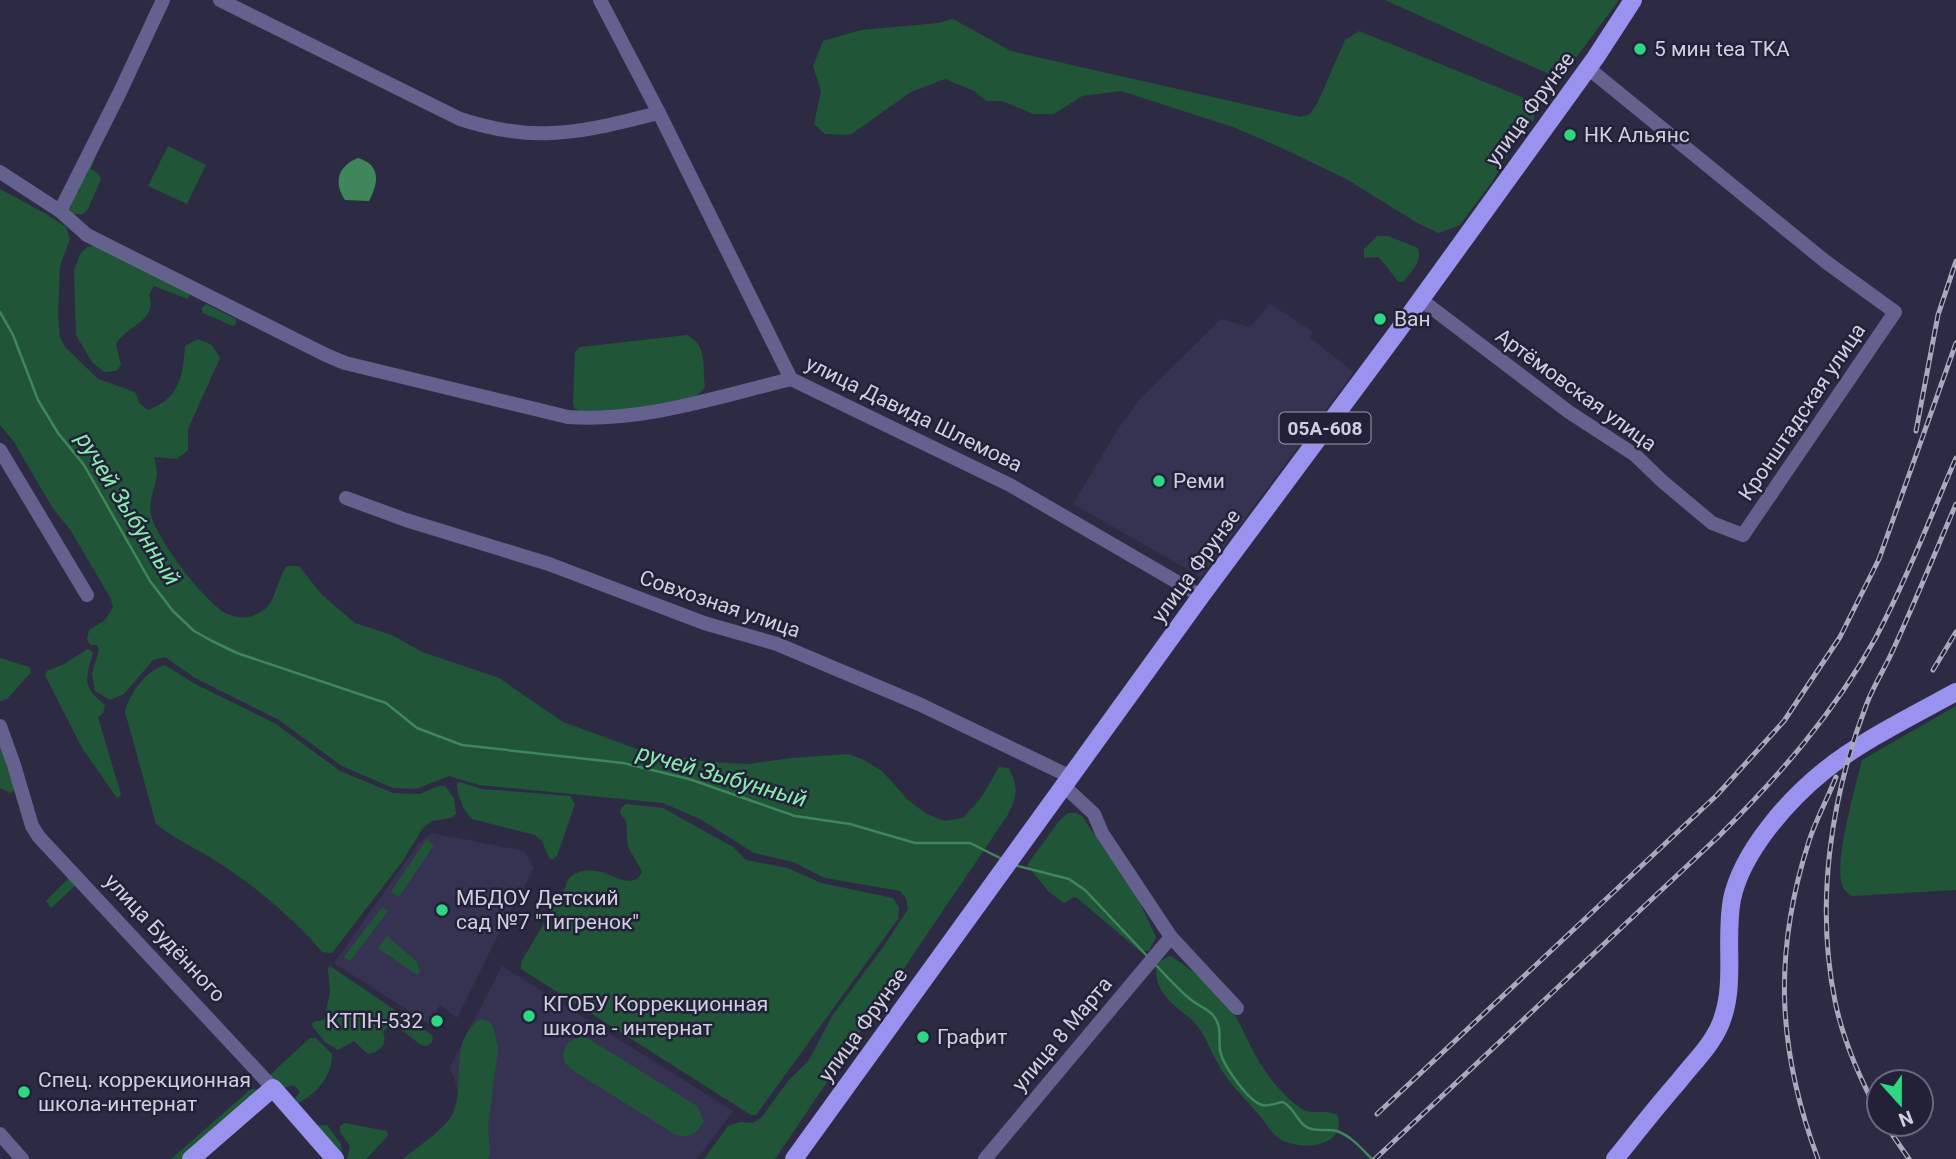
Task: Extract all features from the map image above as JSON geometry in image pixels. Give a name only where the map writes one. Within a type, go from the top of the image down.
[{"type":"main road","name":"улица Фрунзе","points":[[794,1159],[1201,596],[1588,68],[1633,0]]},
{"type":"main road","points":[[1615,1159],[1705,1049],[1718,1028],[1729,989],[1732,898],[1746,861],[1763,835],[1824,770],[1956,692]]},
{"type":"main road","points":[[191,1159],[273,1088]]},
{"type":"main road","name":"улица Будённого","points":[[273,1088],[335,1159]]},
{"type":"street","points":[[60,211],[120,94],[163,0]]},
{"type":"street","points":[[220,0],[460,119],[488,127],[550,134],[659,113]]},
{"type":"street","name":"улица Давида Шлемова","points":[[600,0],[791,379],[1010,485],[1201,596]]},
{"type":"street","name":"Кронштадская улица","points":[[1588,68],[1826,262],[1895,312],[1743,535]]},
{"type":"street","points":[[0,173],[60,211],[87,235],[335,359],[568,417],[603,419],[791,379]]},
{"type":"street","name":"Артёмовская улица","points":[[1420,299],[1569,412],[1636,455],[1712,523],[1743,535]]},
{"type":"street","points":[[0,450],[87,595]]},
{"type":"street","name":"Совхозная улица","points":[[346,498],[406,520],[549,564],[704,623],[777,644],[919,704],[1068,781]]},
{"type":"street","name":"улица Будённого","points":[[0,726],[32,826],[40,837],[273,1088]]},
{"type":"street","points":[[1068,781],[1094,814],[1102,833],[1171,937],[1237,1008]]},
{"type":"street","name":"улица 8 Марта","points":[[985,1159],[1171,937]]},
{"type":"street","points":[[0,1134],[22,1159]]},
{"type":"shaded area","points":[[1385,0],[1619,0],[1560,79]]},
{"type":"shaded area","points":[[953,19],[1011,51],[1301,117],[1310,114],[1318,102],[1345,40],[1359,31],[1524,98],[1535,109],[1534,120],[1521,133],[1492,182],[1460,225],[1439,233],[1419,224],[1348,180],[1284,149],[1233,127],[1121,91],[1082,96],[1054,114],[1034,114],[1002,101],[986,101],[974,91],[945,79],[911,92],[850,135],[825,134],[814,124],[821,91],[813,66],[823,41],[861,30],[938,23]]},
{"type":"shaded area","points":[[168,146],[206,165],[187,204],[148,186]]},
{"type":"shaded area","points":[[96,155],[91,169],[98,173],[101,179],[88,209],[83,214],[73,214],[66,206]]},
{"type":"shaded area","points":[[358,158],[371,165],[376,176],[369,201],[345,200],[339,187],[342,170]]},
{"type":"shaded area","points":[[0,189],[66,227],[70,239],[60,266],[60,338],[65,347],[98,379],[135,392],[140,404],[148,410],[167,399],[178,385],[185,346],[198,339],[212,345],[220,358],[188,429],[188,450],[177,459],[154,457],[157,473],[150,510],[155,526],[172,555],[220,610],[239,617],[253,616],[261,612],[272,600],[287,566],[299,566],[322,595],[355,623],[392,635],[422,652],[499,678],[563,722],[637,749],[708,762],[748,764],[848,754],[882,771],[908,800],[925,813],[944,821],[963,818],[981,798],[999,767],[1009,768],[1016,793],[1007,816],[775,1159],[704,1159],[728,1126],[740,1122],[753,1123],[762,1117],[788,1081],[809,1060],[832,1016],[908,909],[906,898],[900,891],[825,878],[793,862],[754,853],[700,819],[663,803],[479,785],[449,776],[416,789],[393,788],[342,766],[279,720],[195,678],[165,657],[153,660],[124,694],[110,700],[95,691],[92,674],[99,650],[97,645],[91,645],[87,640],[89,630],[105,620],[113,608],[111,599],[71,531],[52,507],[14,442],[0,425]]},
{"type":"shaded area","points":[[1377,236],[1388,236],[1418,248],[1418,262],[1403,282],[1399,282],[1378,257],[1364,258],[1364,249]]},
{"type":"shaded area","points":[[95,246],[190,294],[188,299],[154,286],[149,295],[149,311],[116,344],[121,365],[116,371],[104,372],[92,362],[76,335],[74,270],[80,254],[87,247]]},
{"type":"shaded area","points":[[206,304],[236,319],[236,324],[233,326],[203,313],[202,308]]},
{"type":"shaded area","points":[[1270,304],[1312,331],[1310,338],[1354,372],[1201,577],[1073,504],[1118,429],[1140,399],[1221,319],[1250,327]]},
{"type":"shaded area","points":[[687,335],[698,345],[703,357],[705,387],[697,396],[632,409],[580,411],[574,408],[575,352],[580,347]]},
{"type":"shaded area","points":[[88,649],[93,652],[87,682],[92,693],[105,705],[103,713],[98,717],[121,795],[117,798],[82,748],[45,675],[47,671]]},
{"type":"shaded area","points":[[0,658],[29,667],[31,672],[7,699],[0,701]]},
{"type":"shaded area","points":[[165,665],[195,684],[276,724],[340,771],[393,793],[419,794],[445,786],[454,798],[456,814],[451,818],[432,821],[423,828],[402,862],[332,953],[322,952],[286,915],[243,880],[156,824],[125,712],[139,684],[151,672]]},
{"type":"shaded area","points":[[1956,706],[1956,890],[1852,896],[1844,889],[1840,864],[1862,760]]},
{"type":"shaded area","points":[[0,744],[15,789],[11,793],[0,788]]},
{"type":"shaded area","points":[[457,783],[482,789],[570,796],[575,804],[557,856],[552,860],[549,858],[542,841],[535,835],[472,819],[459,797]]},
{"type":"shaded area","points":[[626,804],[663,808],[733,847],[746,860],[788,868],[821,883],[893,898],[899,907],[898,919],[756,1115],[751,1115],[521,969],[521,962],[570,877],[592,870],[628,881],[639,877],[642,871],[628,847],[626,821],[620,813]]},
{"type":"shaded area","points":[[1068,813],[1082,816],[1138,899],[1156,937],[1149,951],[1140,951],[1077,898],[1064,903],[1049,892],[1027,865],[1059,821]]},
{"type":"shaded area","name":"МБДОУ Детский сад №7 \"Тигренок\"","points":[[431,833],[524,851],[534,868],[457,1018],[440,1005],[429,1024],[334,963],[419,843]]},
{"type":"shaded area","points":[[426,840],[434,845],[399,897],[391,892]]},
{"type":"shaded area","points":[[71,876],[77,884],[51,908],[46,901]]},
{"type":"shaded area","points":[[382,907],[388,911],[350,961],[344,957]]},
{"type":"shaded area","points":[[387,936],[417,962],[420,971],[417,975],[378,948]]},
{"type":"shaded area","points":[[1171,956],[1221,997],[1238,1021],[1259,1061],[1286,1096],[1307,1111],[1338,1116],[1339,1127],[1335,1135],[1319,1144],[1298,1145],[1288,1143],[1274,1134],[1220,1068],[1198,1027],[1173,1004],[1159,986],[1156,975],[1158,964]]},
{"type":"shaded area","points":[[330,966],[433,1036],[432,1042],[427,1046],[421,1045],[392,1023],[383,1032],[382,1047],[372,1053],[368,1054],[354,1041],[338,1050],[325,1042],[312,1026],[313,1022],[324,1020],[330,992]]},
{"type":"shaded area","name":"КГОБУ Коррекционная школа - интернат","points":[[502,966],[733,1111],[697,1159],[462,1159],[475,1140],[450,1067]]},
{"type":"shaded area","points":[[481,1019],[490,1022],[494,1028],[498,1050],[488,1126],[488,1159],[403,1159],[436,1133],[452,1115],[458,1093],[460,1052],[470,1028]]},
{"type":"shaded area","points":[[584,1036],[697,1106],[704,1121],[698,1129],[690,1135],[676,1135],[567,1066],[563,1055],[565,1048],[569,1041]]},
{"type":"shaded area","points":[[310,1038],[316,1038],[332,1054],[330,1069],[312,1094],[298,1103],[295,1098],[300,1092],[294,1085],[283,1088],[271,1078],[271,1074]]},
{"type":"shaded area","points":[[251,1089],[256,1089],[257,1092],[183,1159],[171,1159]]},
{"type":"shaded area","points":[[345,1123],[387,1131],[388,1136],[366,1159],[347,1159],[350,1146],[340,1132],[340,1126]]},
{"type":"shaded area","points":[[318,1125],[327,1125],[341,1144],[342,1153],[337,1156],[315,1128]]},
{"type":"waterway","name":"ручей Зыбунный","points":[[0,312],[13,335],[38,400],[58,433],[84,465],[150,581],[173,611],[194,631],[212,641],[237,653],[386,703],[417,728],[462,745],[623,763],[689,779],[795,816],[850,824],[915,843],[970,843],[1002,859]]},
{"type":"waterway","name":"ручей Зыбунный","points":[[1014,865],[1069,879],[1085,890],[1148,957]]},
{"type":"waterway","name":"ручей Зыбунный","points":[[1155,964],[1186,995],[1215,1018],[1225,1064],[1250,1097],[1264,1105],[1283,1102],[1305,1126],[1342,1133],[1372,1159]]},
{"type":"railway","points":[[1916,431],[1938,315],[1956,261]]},
{"type":"railway","points":[[1377,1114],[1717,795],[1784,721],[1840,637],[1879,559],[1956,343]]},
{"type":"railway","points":[[1375,1159],[1719,836],[1804,743],[1842,693],[1875,639],[1956,458]]},
{"type":"railway","points":[[1865,1087],[1843,1030],[1829,964],[1826,926],[1830,850],[1854,738],[1956,504]]},
{"type":"railway","points":[[1933,670],[1956,632]]},
{"type":"railway","points":[[1818,1159],[1794,1079],[1788,1040],[1785,962],[1797,882],[1812,833],[1836,777]]},
{"type":"railway","points":[[1895,1138],[1909,1159]]},
{"type":"place","name":"5 мин tea TKA","points":[[1640,49]]},
{"type":"place","name":"НК Альянс","points":[[1570,135]]},
{"type":"place","name":"Ван","points":[[1380,319]]},
{"type":"place","name":"Реми","points":[[1159,481]]},
{"type":"place","name":"МБДОУ Детский сад №7 \"Тигренок\"","points":[[442,910]]},
{"type":"place","name":"КГОБУ Коррекционная школа - интернат","points":[[529,1016]]},
{"type":"place","name":"КТПН-532","points":[[437,1021]]},
{"type":"place","name":"Графит","points":[[923,1037]]},
{"type":"place","name":"Спец. коррекционная школа-интернат","points":[[24,1092]]}]
